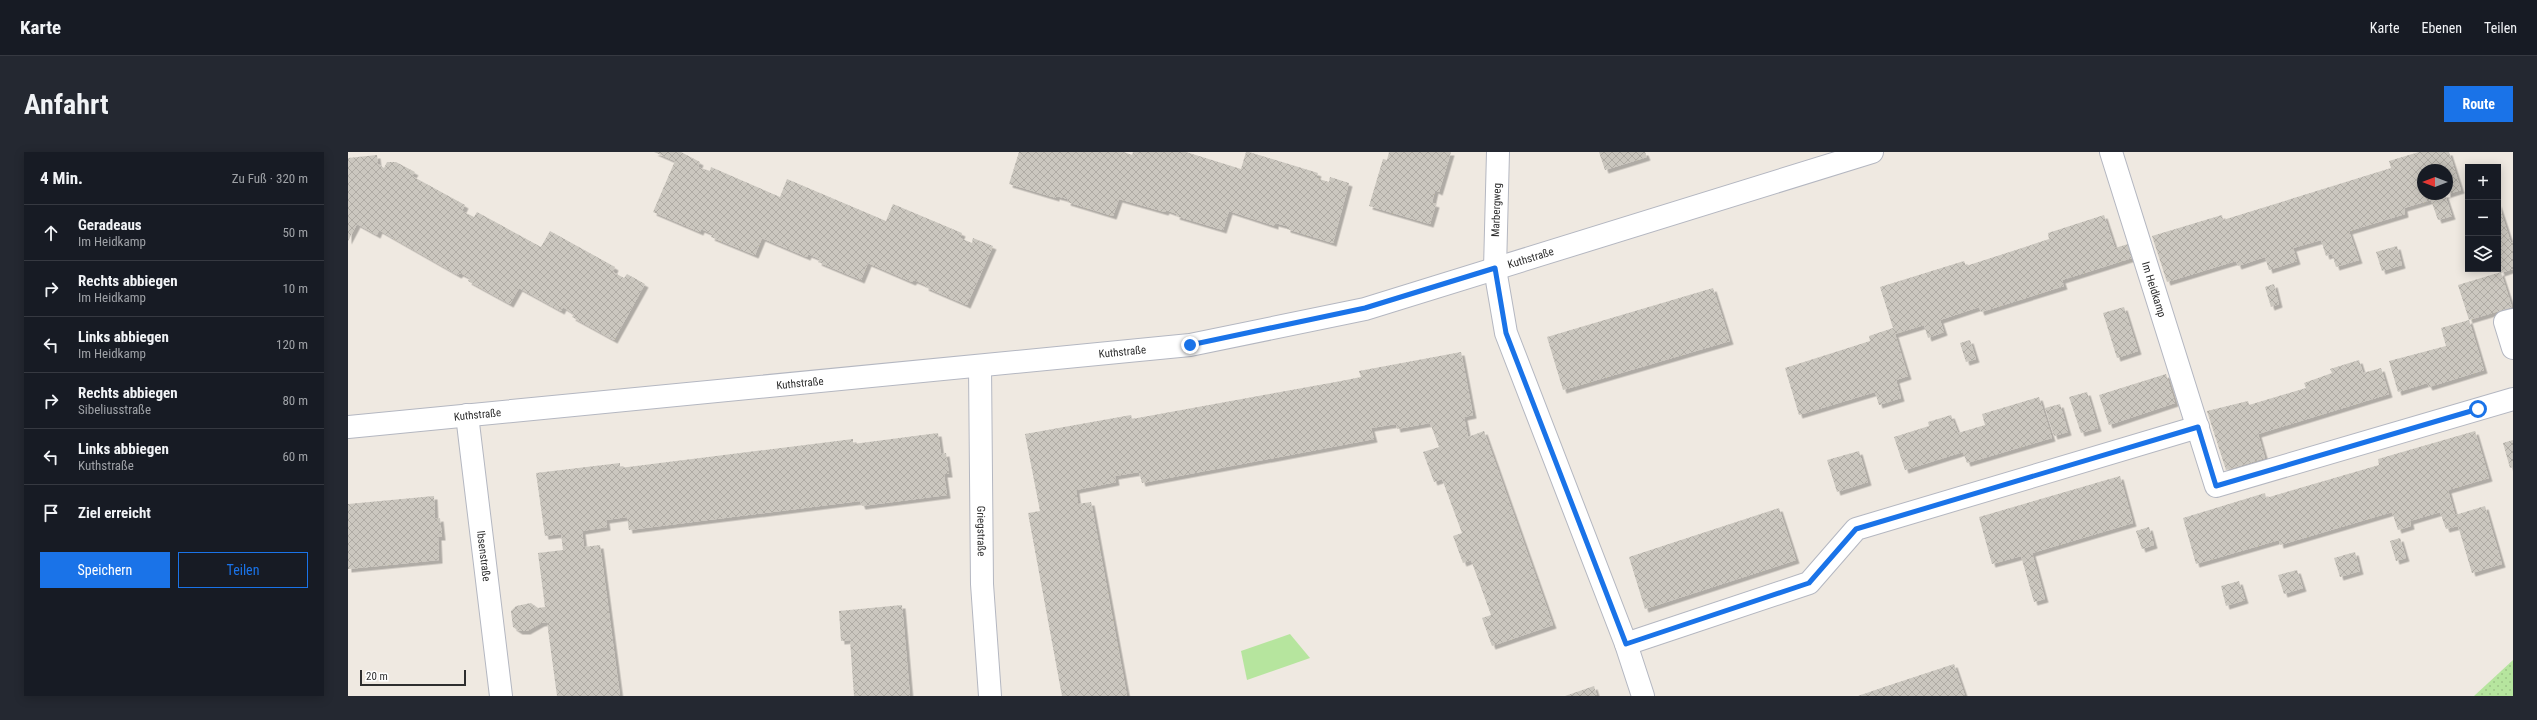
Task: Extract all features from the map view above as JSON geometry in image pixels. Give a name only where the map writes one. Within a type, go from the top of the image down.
[{"type":"street","name":"Marbergweg","points":[[1498,152],[1495,268],[1506,333],[1626,644],[1644,696]]},
{"type":"street","name":"Kuthstraße","points":[[348,427],[1190,345],[1365,308],[1872,152]]},
{"type":"street","name":"Im Heidkamp","points":[[2111,152],[2216,486],[2513,399]]},
{"type":"street","points":[[2513,320],[2505,322],[2513,348]]},
{"type":"street","name":"Griegstraße","points":[[980,366],[982,584],[990,696]]},
{"type":"street","name":"Ibsenstraße","points":[[467,415],[501,696]]},
{"type":"street","points":[[1626,644],[1809,583],[1856,529],[2198,427]]},
{"type":"green space","points":[[1290,634],[1310,658],[1247,680],[1241,651]]},
{"type":"green space","points":[[2513,660],[2513,696],[2474,696]]},
{"type":"building","points":[[654,152],[681,152],[700,162],[698,167],[710,171],[711,167],[780,197],[787,179],[886,221],[893,204],[962,233],[960,238],[972,243],[973,238],[993,246],[967,305],[925,287],[926,285],[914,280],[912,282],[868,263],[861,280],[818,262],[820,259],[808,254],[807,257],[762,238],[755,255],[711,237],[713,234],[701,229],[700,232],[653,212],[675,161]]},
{"type":"building","points":[[1019,152],[1124,152],[1132,155],[1133,152],[1186,152],[1241,169],[1246,152],[1249,152],[1318,173],[1316,178],[1329,182],[1330,177],[1349,183],[1333,243],[1287,229],[1287,226],[1275,223],[1275,226],[1229,211],[1223,230],[1176,216],[1177,214],[1166,210],[1165,212],[1119,199],[1113,216],[1067,202],[1068,199],[1056,196],[1056,198],[1009,184]]},
{"type":"building","points":[[1389,152],[1451,152],[1439,192],[1435,190],[1432,203],[1436,204],[1430,224],[1369,206],[1383,159],[1387,160]]},
{"type":"building","points":[[1599,152],[1645,152],[1647,157],[1605,170]]},
{"type":"building","points":[[2419,152],[2449,152],[2453,164],[2417,164],[2417,200],[2431,200],[2404,208],[2405,214],[2349,231],[2359,260],[2336,267],[2332,254],[2326,256],[2321,240],[2293,248],[2297,261],[2269,270],[2265,257],[2238,266],[2236,261],[2167,282],[2152,236],[2222,215],[2223,220],[2391,168],[2389,161]]},
{"type":"building","points":[[377,155],[378,164],[384,168],[387,162],[396,162],[415,172],[412,176],[465,205],[462,211],[474,217],[477,212],[541,247],[550,231],[615,267],[613,272],[624,278],[627,274],[645,284],[614,340],[572,317],[574,314],[563,307],[561,311],[519,288],[510,304],[468,281],[470,278],[460,273],[458,275],[379,230],[377,235],[357,224],[348,241],[348,158]]},
{"type":"building","points":[[2453,165],[2461,190],[2453,192]]},
{"type":"building","points":[[2431,200],[2447,200],[2452,216],[2438,220]]},
{"type":"building","points":[[2501,212],[2511,243],[2513,242],[2513,269],[2501,273],[2512,307],[2469,320],[2458,285],[2501,272]]},
{"type":"building","points":[[2104,215],[2115,248],[2128,244],[2132,258],[2062,280],[2064,286],[1981,312],[1979,307],[1940,320],[1944,332],[1928,338],[1924,325],[1895,334],[1908,376],[1896,380],[1901,398],[1879,405],[1875,392],[1799,415],[1785,368],[1870,341],[1869,336],[1893,328],[1880,287],[1964,261],[1966,266],[2022,248],[2049,239],[2048,233]]},
{"type":"building","points":[[2397,246],[2402,265],[2382,271],[2376,252]]},
{"type":"building","points":[[2274,284],[2279,304],[2271,307],[2265,287]]},
{"type":"building","points":[[1713,288],[1730,341],[1563,390],[1547,337]]},
{"type":"building","points":[[2124,307],[2138,351],[2117,358],[2103,313]]},
{"type":"building","points":[[2469,320],[2484,370],[2429,387],[2427,383],[2398,392],[2389,361],[2446,346],[2441,328]]},
{"type":"building","points":[[1970,340],[1976,359],[1966,362],[1960,343]]},
{"type":"building","points":[[1461,352],[1473,415],[1464,417],[1468,437],[1484,431],[1553,625],[1492,646],[1482,618],[1491,615],[1471,560],[1463,563],[1453,536],[1462,533],[1442,479],[1434,482],[1423,452],[1439,447],[1430,423],[1397,429],[1396,424],[1371,428],[1374,439],[1142,483],[1139,472],[1115,476],[1116,482],[1076,490],[1078,504],[1091,502],[1127,696],[1062,696],[1028,513],[1040,511],[1025,434],[1131,415],[1132,419],[1341,381],[1361,377],[1359,371]]},
{"type":"building","points":[[2359,360],[2363,373],[2381,368],[2389,394],[2258,434],[2265,458],[2226,470],[2207,411],[2248,401],[2249,405],[2306,388],[2304,383],[2332,373],[2330,369]]},
{"type":"building","points":[[2166,374],[2175,403],[2109,425],[2099,395]]},
{"type":"building","points":[[2087,392],[2098,428],[2081,433],[2069,397]]},
{"type":"building","points":[[2039,397],[2052,438],[1967,463],[1963,452],[1905,470],[1894,437],[1929,426],[1928,422],[1951,415],[1958,433],[1985,425],[1982,414]]},
{"type":"building","points":[[2060,404],[2068,432],[2054,436],[2045,408]]},
{"type":"building","points":[[2475,431],[2489,478],[2448,490],[2455,515],[2485,506],[2502,564],[2472,573],[2458,526],[2446,529],[2440,512],[2410,521],[2411,526],[2398,530],[2392,512],[2280,545],[2279,540],[2196,564],[2183,518],[2265,493],[2266,498],[2379,465],[2378,459]]},
{"type":"building","points":[[938,433],[941,454],[946,453],[949,474],[944,474],[947,495],[862,506],[860,501],[629,530],[627,517],[606,520],[607,527],[582,531],[584,547],[600,545],[620,696],[557,696],[547,622],[541,623],[527,631],[519,631],[513,627],[511,611],[516,606],[531,603],[538,608],[545,607],[538,553],[563,550],[561,534],[545,536],[536,473],[620,463],[620,468],[853,439],[853,444]]},
{"type":"building","points":[[2513,440],[2513,467],[2510,468],[2503,443]]},
{"type":"building","points":[[1859,451],[1868,482],[1837,492],[1827,460]]},
{"type":"building","points":[[2120,476],[2133,523],[2032,553],[2045,599],[2034,602],[2021,556],[1992,564],[1979,517]]},
{"type":"building","points":[[434,496],[435,519],[440,518],[442,537],[438,537],[439,560],[348,569],[348,504]]},
{"type":"building","points":[[1779,508],[1796,560],[1645,609],[1629,557]]},
{"type":"building","points":[[2149,527],[2154,545],[2142,549],[2136,531]]},
{"type":"building","points":[[2400,538],[2406,558],[2396,561],[2390,541]]},
{"type":"building","points":[[2355,552],[2360,571],[2340,577],[2334,558]]},
{"type":"building","points":[[2297,570],[2303,588],[2284,594],[2278,575]]},
{"type":"building","points":[[2239,581],[2245,600],[2226,606],[2221,586]]},
{"type":"building","points":[[902,605],[910,696],[854,696],[850,640],[841,641],[839,611]]},
{"type":"building","points":[[1954,664],[1965,696],[1858,696],[1884,687]]},
{"type":"building","points":[[1594,686],[1597,696],[1565,696]]},
{"type":"route","points":[[1190,345],[1365,308],[1495,268],[1506,333],[1626,644],[1809,583],[1856,529],[2198,427],[2216,486],[2478,409]]}]
